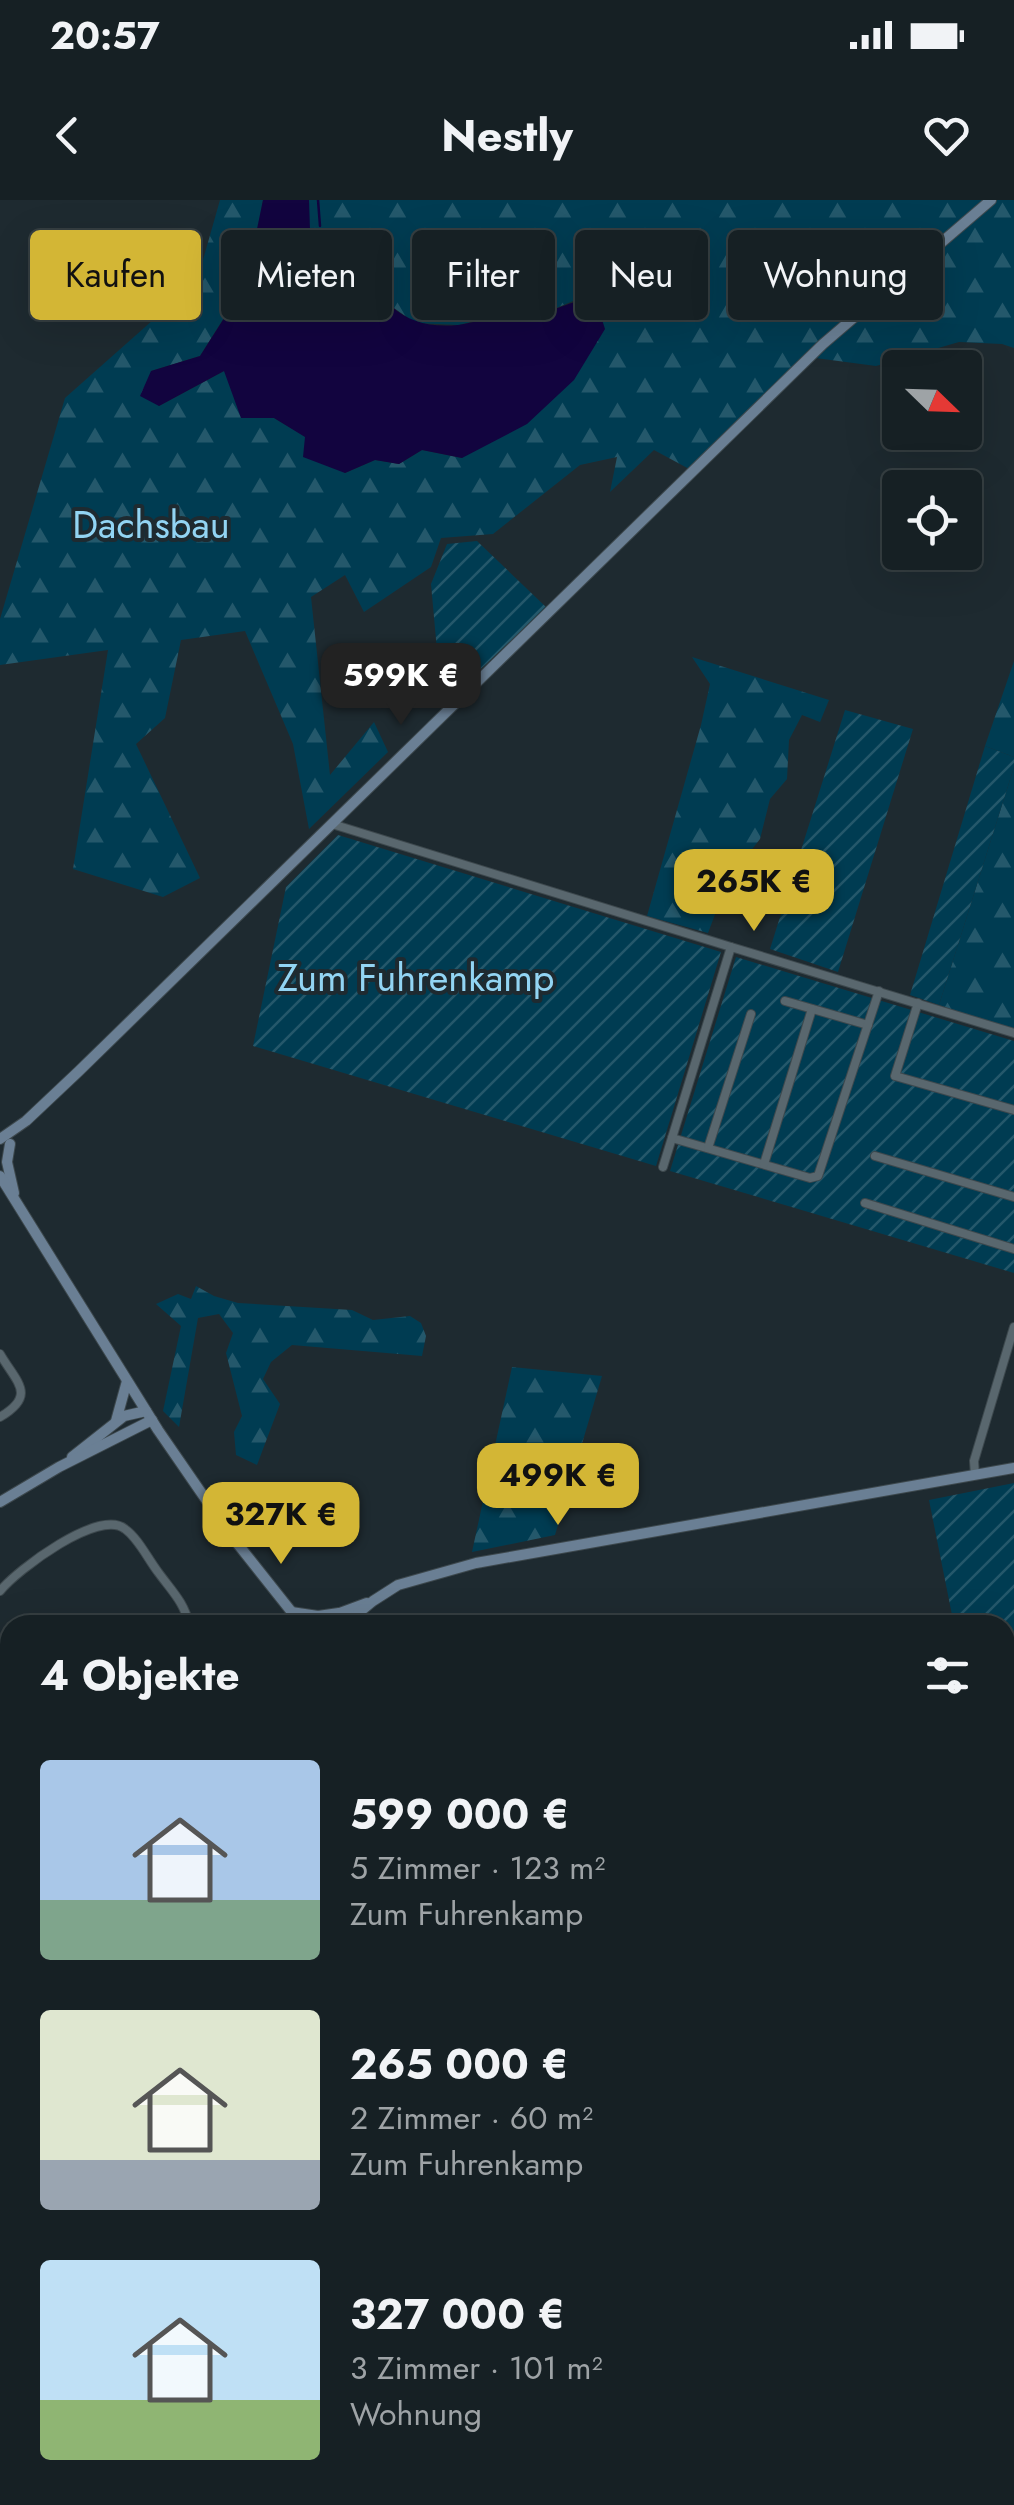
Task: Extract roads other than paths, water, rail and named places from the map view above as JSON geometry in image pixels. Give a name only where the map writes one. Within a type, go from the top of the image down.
[{"type":"street","points":[[0,1153],[5,1142],[26,1121],[823,344],[991,200]]},
{"type":"street","points":[[332,824],[1014,1032]]},
{"type":"street","points":[[663,1167],[731,946]]},
{"type":"street","points":[[672,1138],[810,1178],[818,1176],[878,991]]},
{"type":"street","points":[[785,1000],[868,1025]]},
{"type":"street","points":[[918,1004],[895,1076],[1014,1110]]},
{"type":"street","points":[[764,1164],[812,1009]]},
{"type":"street","points":[[708,1148],[751,1014]]},
{"type":"street","points":[[5,1142],[17,1204]]},
{"type":"street","points":[[875,1156],[1014,1197]]},
{"type":"street","points":[[0,1176],[149,1416],[229,1533],[294,1615]]},
{"type":"street","points":[[865,1202],[1014,1249]]},
{"type":"street","points":[[975,1475],[974,1461],[1014,1327]]},
{"type":"street","points":[[0,1354],[22,1392],[14,1408],[0,1417]]},
{"type":"street","points":[[116,1421],[127,1381]]},
{"type":"street","points":[[60,1467],[116,1421],[131,1413],[149,1416]]},
{"type":"street","points":[[0,1502],[149,1416]]},
{"type":"street","points":[[349,1615],[398,1585],[476,1563],[1014,1468]]},
{"type":"street","points":[[0,1591],[38,1556],[100,1525],[112,1524],[126,1529],[181,1602],[186,1615]]},
{"type":"street","points":[[291,1612],[311,1615]]},
{"type":"waterway","points":[[318,200],[320,226]]},
{"type":"park label","name":"Dachsbau","points":[[151,524]]},
{"type":"park label","name":"Zum Fuhrenkamp","points":[[416,977]]}]
